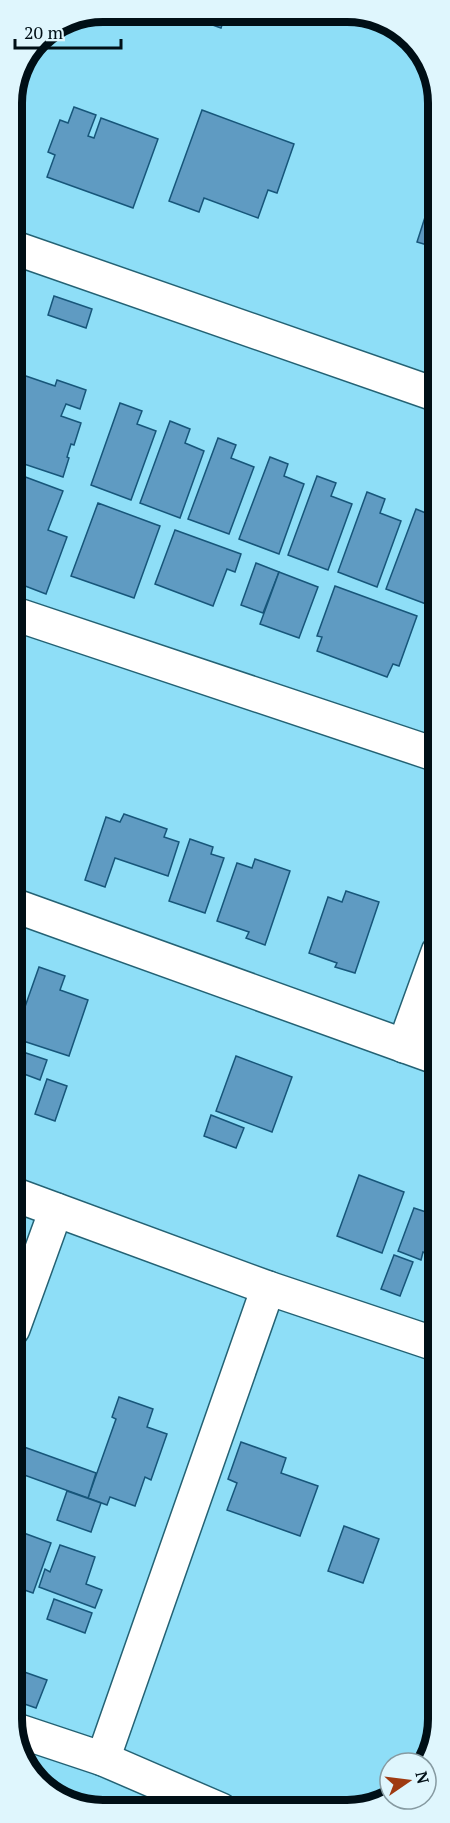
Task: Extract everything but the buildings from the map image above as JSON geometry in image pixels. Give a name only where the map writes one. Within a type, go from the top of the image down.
[{"type":"street","points":[[23,251],[428,392]]},
{"type":"street","points":[[23,617],[428,752]]},
{"type":"street","points":[[23,909],[427,1054]]},
{"type":"street","points":[[404,1046],[427,981]]},
{"type":"street","points":[[22,1197],[268,1288],[427,1341]]},
{"type":"street","points":[[22,1303],[56,1210]]},
{"type":"street","points":[[103,1759],[268,1288]]},
{"type":"street","points":[[24,1732],[103,1759],[197,1800]]}]
